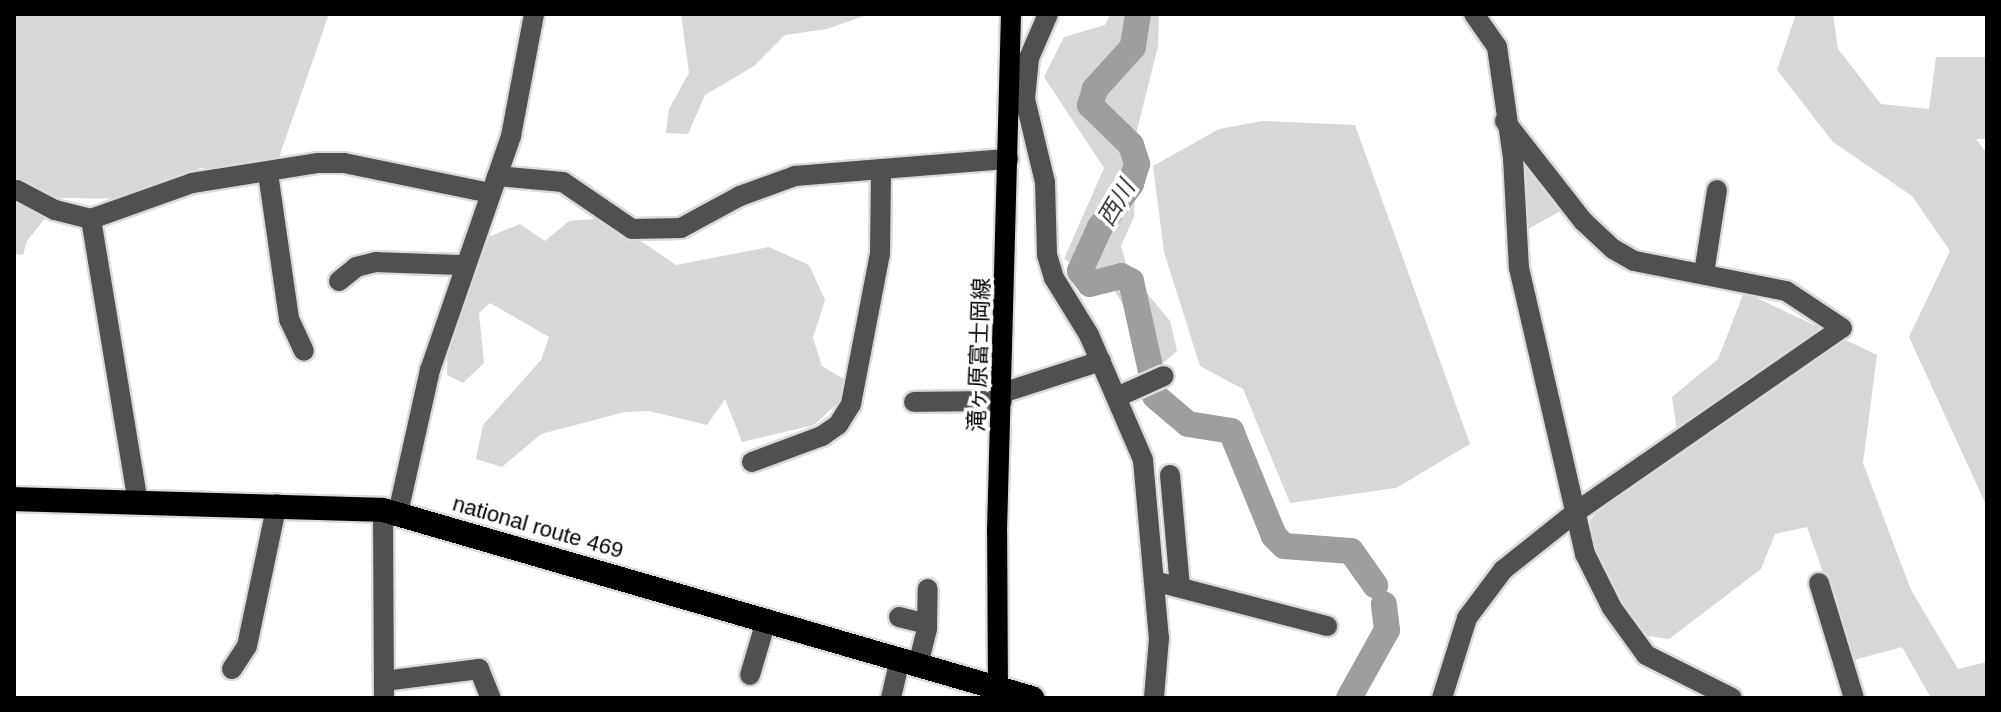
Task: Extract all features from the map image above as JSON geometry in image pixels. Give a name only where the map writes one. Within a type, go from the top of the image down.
[{"type":"highway","name":"national route 469","points":[[14,499],[277,504],[390,511],[909,662],[998,693],[1032,698]]},
{"type":"main road","name":"滝ヶ原富士岡線","points":[[998,693],[1008,159],[1017,99],[1011,14]]},
{"type":"street","points":[[491,698],[479,669],[384,689],[390,511],[430,370],[494,184],[534,14]]},
{"type":"street","points":[[1048,14],[1029,58],[1017,99],[1045,182],[1047,255],[1066,302],[1101,361],[1143,460],[1159,638],[1154,698]]},
{"type":"street","points":[[1474,14],[1497,47],[1505,121],[1513,158],[1519,268],[1585,554],[1632,639],[1646,655],[1732,698]]},
{"type":"street","points":[[1442,698],[1467,618],[1503,570],[1576,512],[1842,328],[1786,291],[1634,261],[1613,249],[1583,221],[1505,121]]},
{"type":"street","points":[[17,190],[55,210],[91,219],[192,183],[344,163],[494,184],[579,188],[632,229],[681,228],[740,196],[795,176],[1008,159]]},
{"type":"street","points":[[752,462],[822,436],[838,425],[851,404],[880,254],[881,169]]},
{"type":"street","points":[[268,173],[289,319],[304,351]]},
{"type":"street","points":[[1704,273],[1717,190]]},
{"type":"street","points":[[91,219],[138,502]]},
{"type":"street","points":[[339,281],[356,267],[376,262],[464,265]]},
{"type":"street","points":[[914,402],[1002,397],[1101,361]]},
{"type":"street","points":[[1117,397],[1164,376]]},
{"type":"street","points":[[1170,475],[1180,588]]},
{"type":"street","points":[[232,669],[247,646],[277,504]]},
{"type":"street","points":[[1154,581],[1327,626]]},
{"type":"street","points":[[1819,583],[1854,698]]},
{"type":"street","points":[[891,698],[927,624],[928,589]]},
{"type":"street","points":[[899,617],[927,624]]},
{"type":"street","points":[[750,675],[766,621]]},
{"type":"shaded area","points":[[14,14],[329,14],[276,166],[200,168],[143,199],[61,198],[27,241],[23,255],[14,254]]},
{"type":"shaded area","points":[[681,14],[864,16],[827,29],[785,35],[754,66],[705,95],[688,134],[666,133],[669,109],[689,73]]},
{"type":"shaded area","points":[[1110,14],[1159,14],[1158,46],[1137,130],[1134,217],[1121,246],[1128,270],[1170,321],[1177,351],[1162,364],[1112,287],[1064,259],[1104,168],[1044,77],[1064,37],[1105,25]]},
{"type":"shaded area","points":[[1796,14],[1833,14],[1838,49],[1881,104],[1929,109],[1936,57],[1987,57],[1987,139],[1976,139],[1987,153],[1987,507],[1909,337],[1950,251],[1912,196],[1833,142],[1777,70]]},
{"type":"shaded area","points":[[1263,121],[1355,125],[1470,444],[1396,488],[1290,503],[1243,389],[1200,366],[1164,252],[1153,166],[1219,129]]},
{"type":"shaded area","points":[[1514,138],[1566,208],[1521,233]]},
{"type":"shaded area","points":[[607,218],[676,265],[769,247],[809,265],[825,300],[813,338],[822,366],[847,381],[840,401],[814,425],[742,442],[725,399],[707,425],[649,411],[625,412],[541,434],[502,467],[476,459],[483,425],[541,360],[549,337],[490,303],[479,313],[484,363],[463,383],[447,375],[448,333],[478,250],[488,237],[520,224],[545,241],[569,221]]},
{"type":"shaded area","points":[[1744,292],[1877,355],[1863,463],[1911,590],[1958,669],[1987,662],[1987,698],[1931,698],[1902,647],[1854,660],[1807,527],[1775,534],[1761,569],[1669,639],[1633,634],[1582,528],[1677,432],[1672,397],[1718,359]]},
{"type":"waterway","name":"西川","points":[[1138,14],[1133,47],[1095,89],[1090,105],[1131,145],[1137,164],[1131,184],[1100,227],[1080,271],[1090,284],[1121,276],[1131,281],[1151,371]]},
{"type":"waterway","name":"西川","points":[[1155,396],[1188,424],[1231,431],[1274,536],[1284,546],[1351,551],[1375,585]]},
{"type":"waterway","name":"西川","points":[[1349,698],[1387,630],[1384,604]]}]
